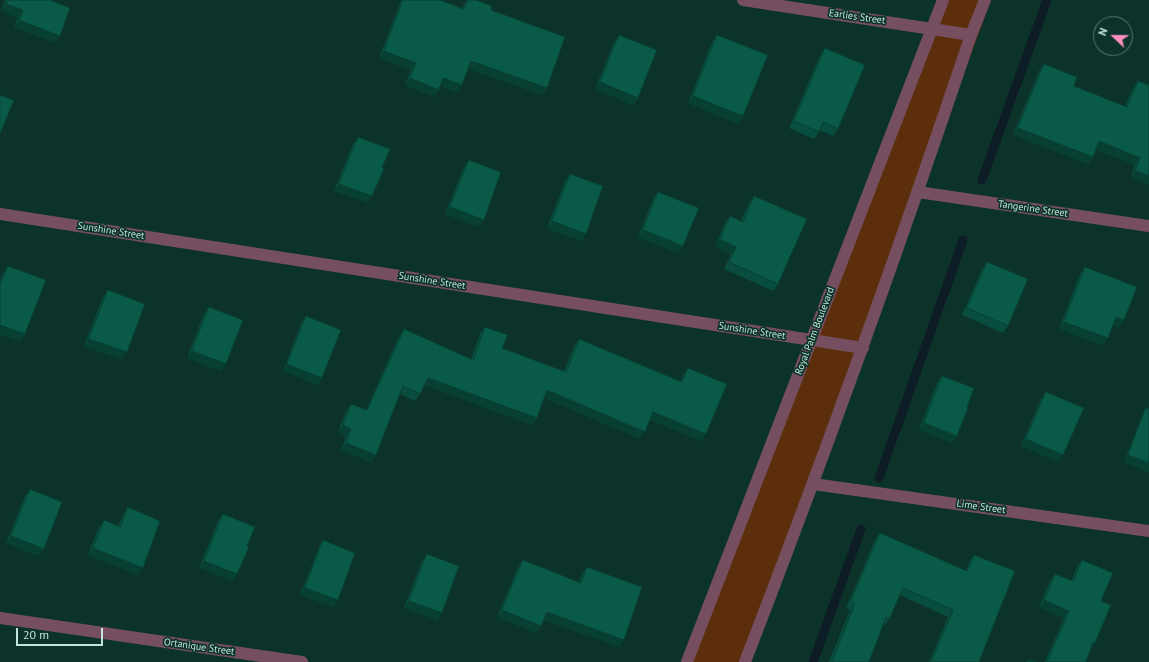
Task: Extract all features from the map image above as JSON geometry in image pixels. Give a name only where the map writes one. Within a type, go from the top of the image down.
[{"type":"street","name":"Earlies Street","points":[[743,0],[971,35]]},
{"type":"street","name":"Royal Palm Boulevard","points":[[687,662],[943,0]]},
{"type":"street","points":[[745,662],[814,484],[918,192],[984,0]]},
{"type":"street","name":"Tangerine Street","points":[[918,192],[1149,226]]},
{"type":"street","name":"Sunshine Street","points":[[0,214],[863,348]]},
{"type":"street","name":"Lime Street","points":[[814,484],[1149,532]]},
{"type":"street","name":"Ortanique Street","points":[[0,618],[302,662]]},
{"type":"shaded area","points":[[943,0],[991,0],[813,484],[745,662],[687,662]]},
{"type":"building","points":[[7,0],[50,0],[70,8],[60,36],[19,20],[23,10],[6,4]]},
{"type":"building","points":[[403,0],[440,0],[464,9],[468,0],[476,0],[492,6],[491,10],[565,37],[547,88],[471,61],[462,85],[443,78],[439,90],[410,78],[416,63],[384,51]]},
{"type":"building","points":[[619,35],[657,50],[638,98],[600,82]]},
{"type":"building","points":[[717,35],[768,55],[743,116],[693,96]]},
{"type":"building","points":[[825,48],[865,65],[838,129],[823,122],[819,132],[794,121]]},
{"type":"building","points":[[1044,64],[1077,77],[1074,86],[1127,107],[1138,81],[1149,85],[1149,176],[1135,170],[1140,158],[1099,141],[1093,157],[1018,128]]},
{"type":"building","points":[[0,95],[14,100],[0,134]]},
{"type":"building","points":[[358,137],[390,149],[382,168],[384,169],[372,196],[339,184]]},
{"type":"building","points":[[469,160],[501,172],[484,220],[450,207]]},
{"type":"building","points":[[570,174],[603,186],[586,234],[552,221]]},
{"type":"building","points":[[658,192],[699,208],[683,246],[643,230]]},
{"type":"building","points":[[754,196],[807,219],[778,284],[729,262],[736,247],[720,239],[730,216],[743,222]]},
{"type":"building","points":[[987,262],[1028,279],[1008,326],[967,308]]},
{"type":"building","points":[[8,266],[46,280],[25,334],[0,325],[0,286]]},
{"type":"building","points":[[1085,267],[1137,287],[1124,320],[1116,317],[1108,338],[1064,322]]},
{"type":"building","points":[[108,290],[145,304],[127,352],[89,339]]},
{"type":"building","points":[[209,307],[243,320],[226,364],[192,351]]},
{"type":"building","points":[[306,316],[341,330],[322,378],[287,364]]},
{"type":"building","points":[[485,327],[508,335],[502,348],[566,372],[579,339],[682,382],[688,368],[727,384],[706,434],[653,412],[645,432],[547,390],[537,418],[428,378],[420,394],[403,386],[376,455],[346,443],[351,429],[343,425],[351,404],[367,410],[404,329],[473,360]]},
{"type":"building","points":[[942,376],[974,388],[957,436],[924,423]]},
{"type":"building","points":[[1046,392],[1084,408],[1063,455],[1026,439]]},
{"type":"building","points":[[1146,408],[1149,409],[1149,463],[1128,455]]},
{"type":"building","points":[[30,489],[62,502],[44,549],[11,536]]},
{"type":"building","points":[[128,507],[160,521],[143,568],[93,548],[104,520],[120,527]]},
{"type":"building","points":[[223,514],[255,527],[247,546],[249,547],[237,574],[204,561]]},
{"type":"building","points":[[880,533],[967,571],[974,555],[1015,571],[979,662],[931,662],[953,610],[903,588],[890,618],[886,617],[869,662],[832,662],[855,603],[851,601]]},
{"type":"building","points":[[323,540],[355,553],[338,600],[305,588]]},
{"type":"building","points":[[427,554],[459,566],[442,613],[409,601]]},
{"type":"building","points":[[523,560],[581,583],[587,567],[642,587],[624,640],[547,612],[541,626],[502,610]]},
{"type":"building","points":[[1082,560],[1113,573],[1101,601],[1111,605],[1095,643],[1093,642],[1086,662],[1047,662],[1069,611],[1044,600],[1055,574],[1073,581]]},
{"type":"waterway","points":[[982,180],[1047,0]]},
{"type":"waterway","points":[[879,478],[963,240]]},
{"type":"waterway","points":[[813,662],[861,529]]}]
